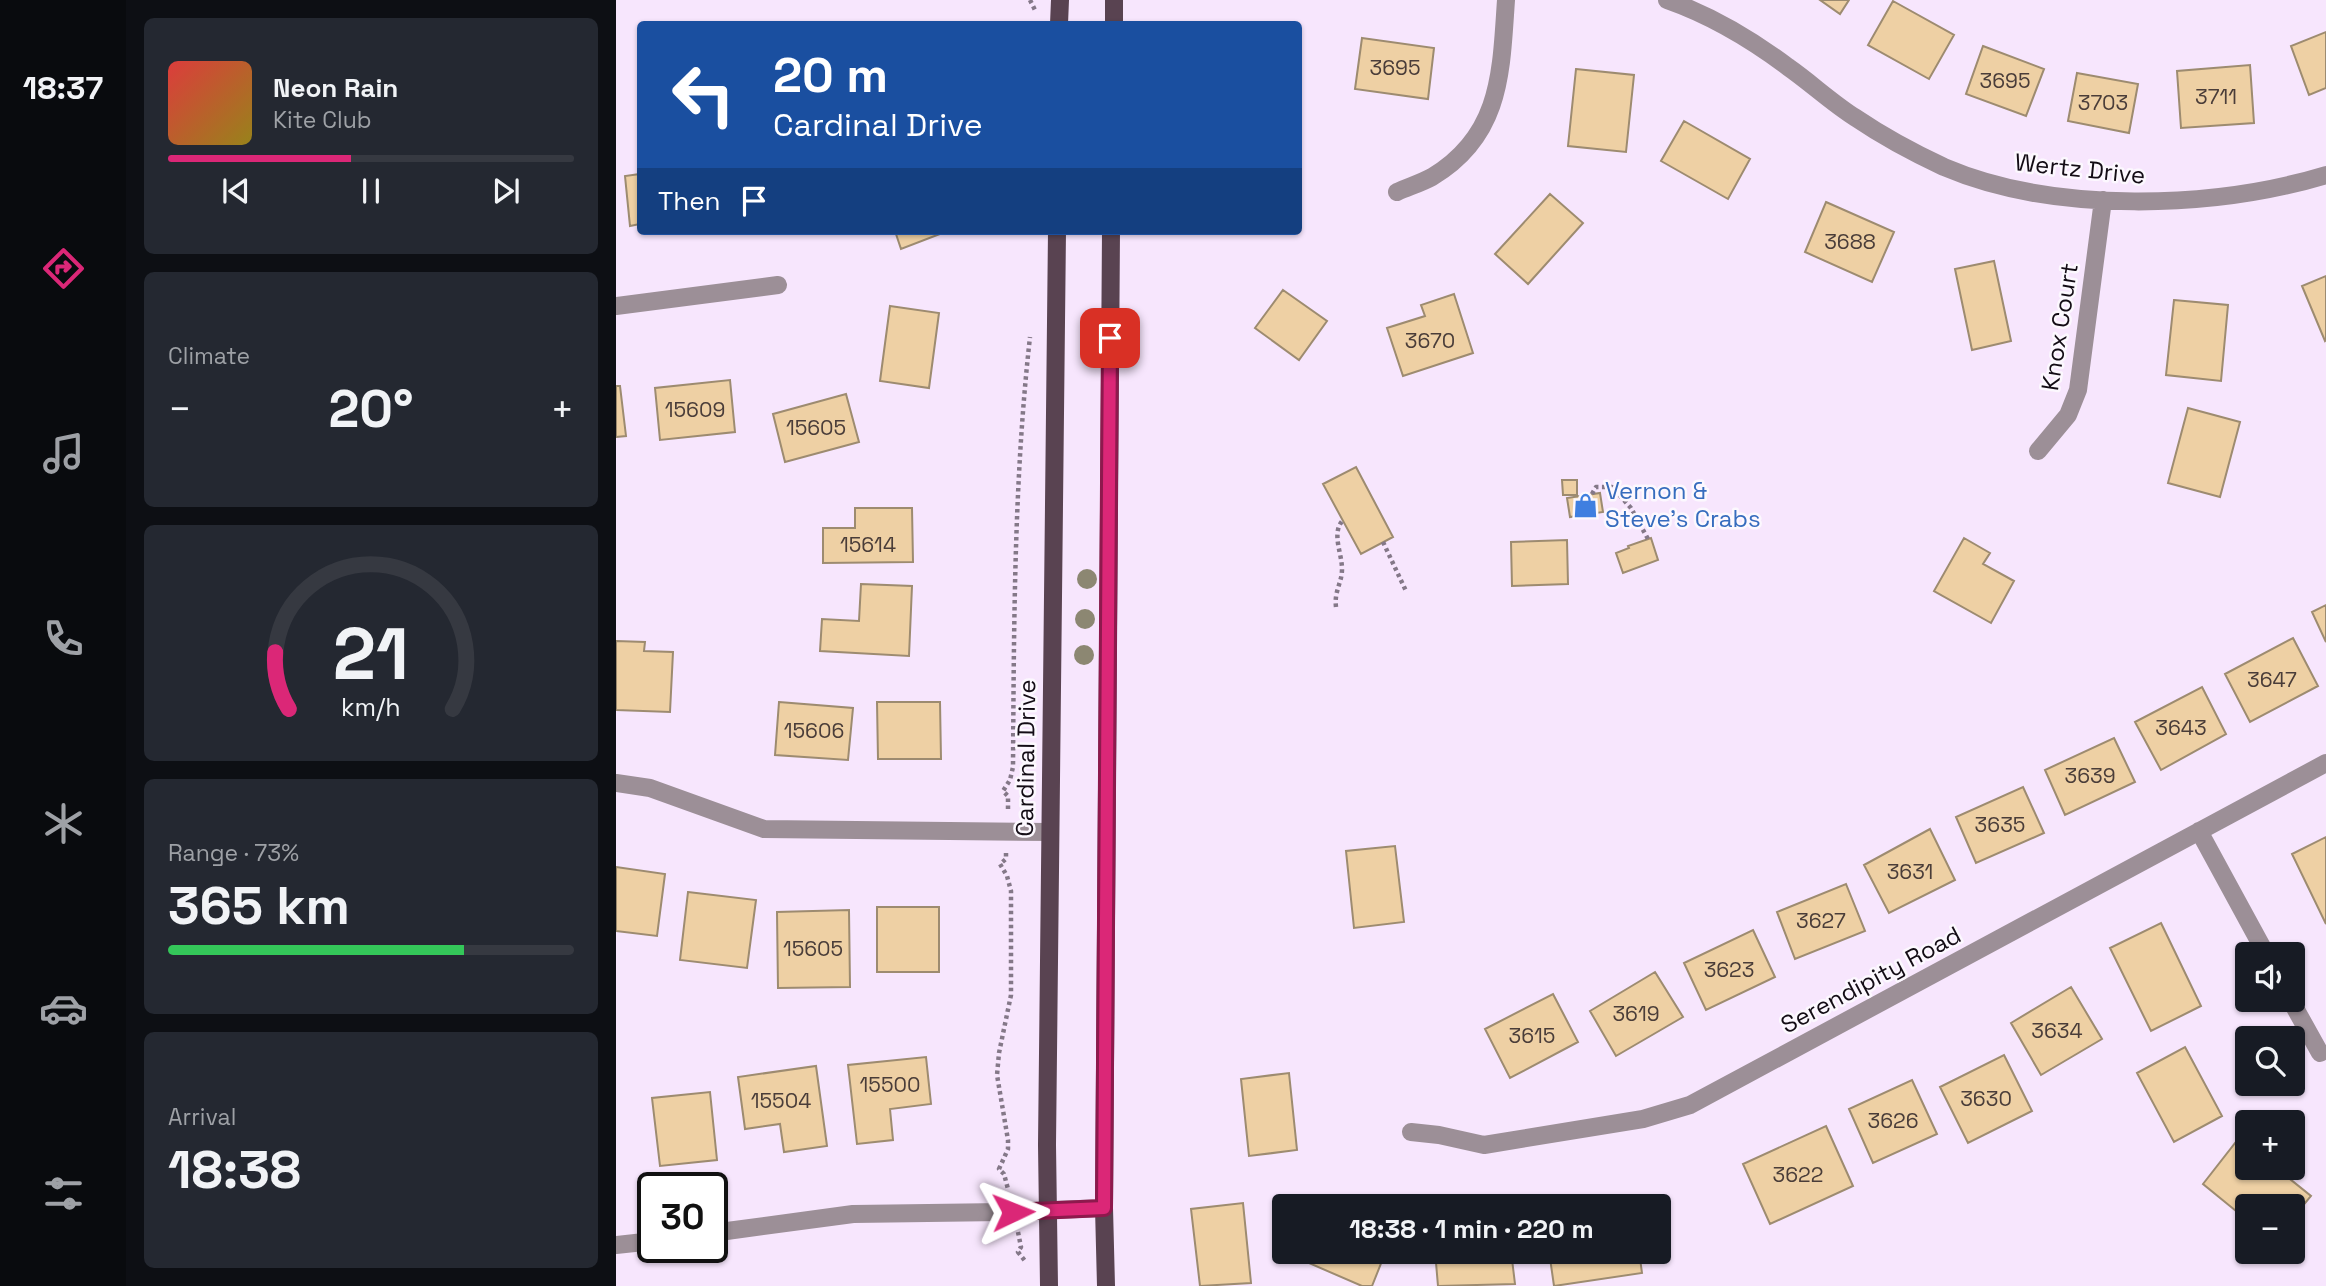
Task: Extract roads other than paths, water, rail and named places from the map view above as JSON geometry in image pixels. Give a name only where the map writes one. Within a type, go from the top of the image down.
[{"type":"main road","points":[[1059,21],[1060,0]]},
{"type":"main road","points":[[1114,0],[1114,21]]},
{"type":"main road","name":"Cardinal Drive","points":[[1049,1286],[1047,1210],[1057,235]]},
{"type":"main road","points":[[1106,1286],[1104,1208],[1111,235]]},
{"type":"street","points":[[1397,192],[1432,177],[1457,158],[1478,134],[1492,106],[1500,76],[1506,0]]},
{"type":"street","name":"Wertz Drive","points":[[1667,0],[1734,32],[1787,65],[1854,117],[1894,142],[1946,167],[1998,185],[2063,197],[2155,202],[2234,195],[2326,175]]},
{"type":"street","name":"Knox Court","points":[[2038,451],[2068,415],[2078,390],[2103,200]]},
{"type":"street","points":[[616,306],[778,285]]},
{"type":"street","name":"Serendipity Road","points":[[1411,1132],[1485,1145],[1643,1119],[1690,1105],[2326,763]]},
{"type":"street","points":[[616,783],[650,788],[764,830],[1050,831]]},
{"type":"street","points":[[2199,831],[2259,942]]},
{"type":"street","points":[[2297,1012],[2320,1053]]},
{"type":"street","points":[[728,1231],[853,1214],[1104,1208]]},
{"type":"street","points":[[616,1245],[637,1243]]},
{"type":"place","name":"Vernon & Steve's Crabs","points":[[1585,505]]}]
